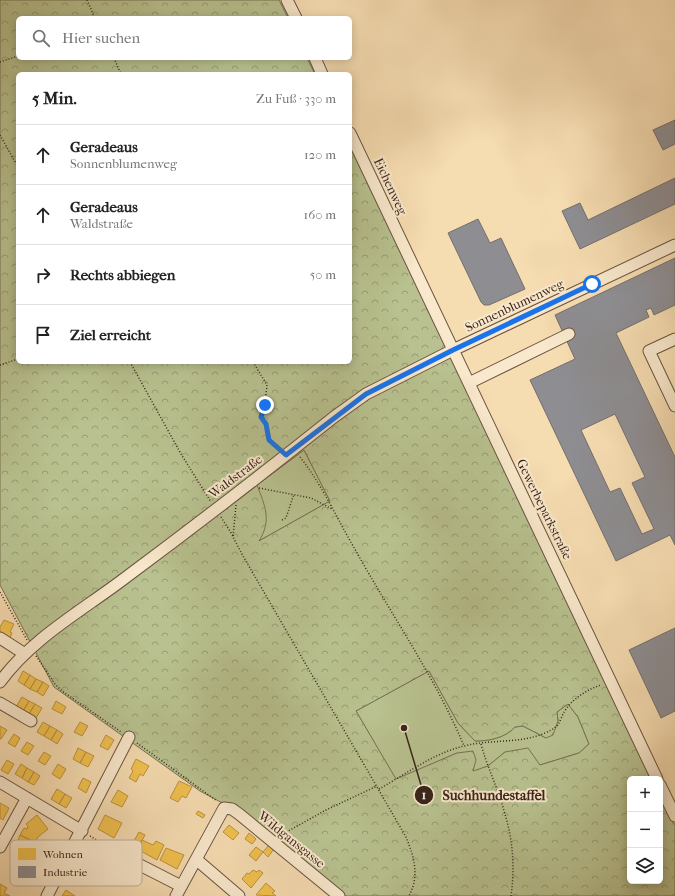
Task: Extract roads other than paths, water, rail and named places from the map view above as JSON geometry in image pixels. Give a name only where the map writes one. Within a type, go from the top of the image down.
[{"type":"street","points":[[287,0],[295,16]]},
{"type":"street","points":[[316,60],[321,72]]},
{"type":"street","name":"Eichenweg","points":[[352,137],[407,252]]},
{"type":"street","name":"Sonnenblumenweg","points":[[453,350],[675,245]]},
{"type":"street","name":"Gewerbeparkstraße","points":[[407,252],[656,776]]},
{"type":"street","points":[[469,383],[569,334]]},
{"type":"street","points":[[675,339],[649,351],[675,406]]},
{"type":"street","name":"Waldstraße","points":[[0,682],[28,651],[43,639],[126,578],[366,394],[453,350]]},
{"type":"street","points":[[0,638],[28,651]]},
{"type":"street","points":[[0,703],[31,721]]},
{"type":"street","points":[[77,840],[129,738]]},
{"type":"street","points":[[0,782],[82,831]]},
{"type":"street","points":[[663,791],[674,813]]},
{"type":"street","points":[[0,847],[27,798]]},
{"type":"street","name":"Wildgansgasse","points":[[197,860],[224,808],[232,809],[339,896]]},
{"type":"street","points":[[176,896],[197,860],[239,896]]},
{"type":"street","points":[[142,866],[182,886]]},
{"type":"street","points":[[47,896],[52,886]]},
{"type":"place","name":"Suchhundestaffel","points":[[404,728]]}]
